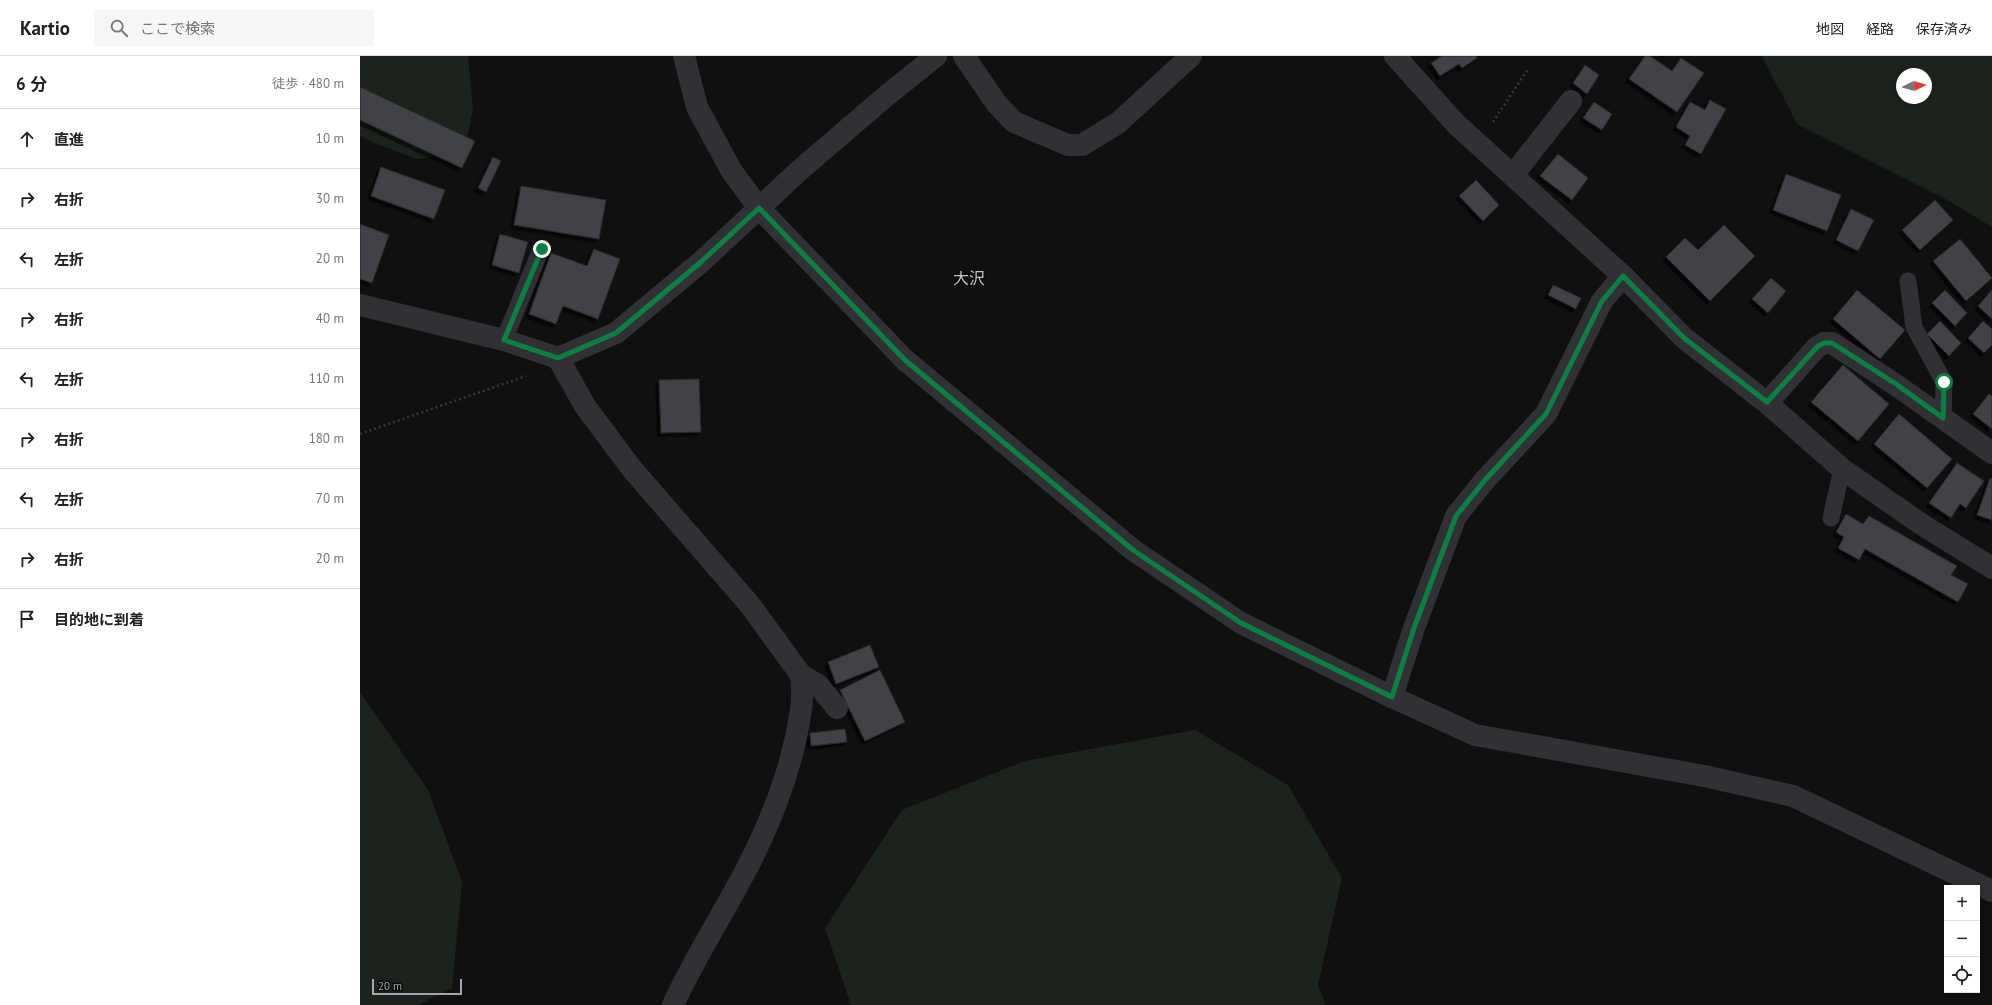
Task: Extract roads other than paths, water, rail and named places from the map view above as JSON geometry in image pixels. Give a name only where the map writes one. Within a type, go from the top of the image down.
[{"type":"street","points":[[684,56],[697,107],[731,170],[759,208],[905,360],[1133,550],[1241,623],[1392,697],[1475,735],[1689,773],[1793,796],[1992,891]]},
{"type":"street","points":[[550,356],[616,333],[701,262],[759,208],[885,97],[936,56]]},
{"type":"street","points":[[964,56],[996,103],[1014,122],[1068,145],[1082,145],[1118,123],[1191,56]]},
{"type":"street","points":[[1395,56],[1456,124],[1623,276],[1684,338],[1767,402],[1842,469],[1921,524],[1992,568]]},
{"type":"street","points":[[1513,175],[1571,101]]},
{"type":"street","points":[[1392,697],[1414,628],[1456,516],[1485,480],[1546,414],[1602,301],[1623,276]]},
{"type":"street","points":[[360,305],[504,340],[550,356],[585,406],[623,456],[750,605],[801,675],[818,685],[837,708]]},
{"type":"street","points":[[1767,402],[1817,347],[1824,343],[1832,343],[1896,384],[1992,453]]},
{"type":"street","points":[[673,1005],[686,977],[755,853],[777,802],[789,769],[802,707],[801,675]]},
{"type":"lane","points":[[504,340],[542,249]]},
{"type":"lane","points":[[1908,281],[1914,327],[1944,382],[1943,418]]},
{"type":"lane","points":[[1831,518],[1842,469]]},
{"type":"district","name":"大沢","points":[[969,278]]}]
